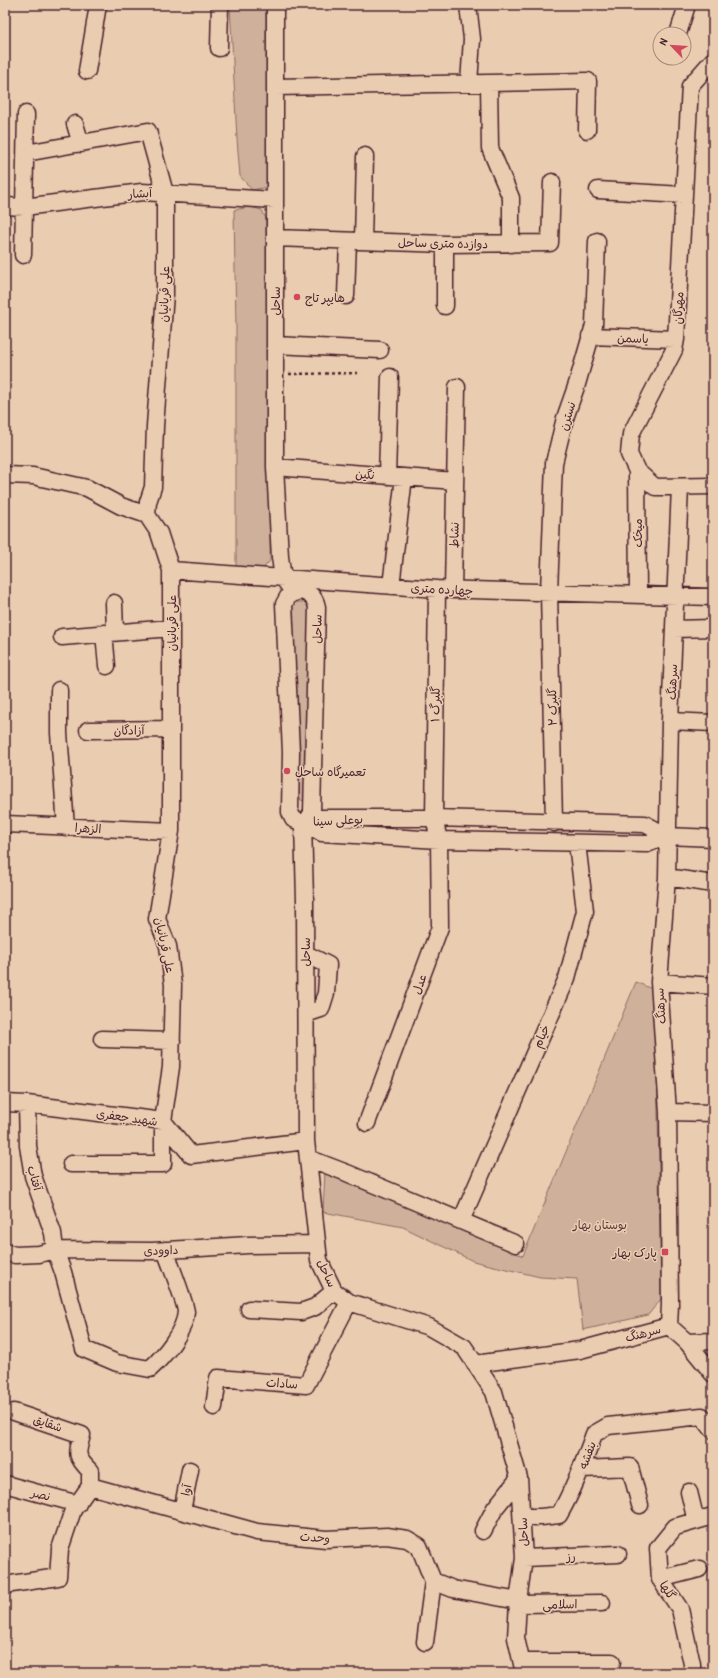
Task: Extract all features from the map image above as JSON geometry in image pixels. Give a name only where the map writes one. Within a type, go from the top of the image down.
[{"type":"street","points":[[87,71],[98,5]]},
{"type":"street","points":[[219,48],[220,5]]},
{"type":"street","name":"ساحل","points":[[275,5],[275,467],[280,557],[283,578],[294,593],[299,592],[309,594],[316,602],[317,607],[312,813],[309,819],[303,822],[306,954],[306,1141],[319,1260],[334,1291],[349,1302],[429,1327],[464,1347],[494,1392],[519,1478],[524,1558],[517,1603],[516,1638],[523,1668]]},
{"type":"street","points":[[468,5],[472,39],[470,83]]},
{"type":"street","points":[[680,26],[687,5]]},
{"type":"street","name":"مهرگان","points":[[713,60],[690,86],[676,339],[674,350],[631,434],[629,454],[637,471],[655,487],[713,486]]},
{"type":"street","points":[[275,87],[588,81],[587,130]]},
{"type":"street","points":[[489,83],[490,148],[511,198],[511,244]]},
{"type":"street","points":[[23,255],[26,114]]},
{"type":"street","points":[[26,153],[81,144],[74,124]]},
{"type":"street","name":"علی قربانیان","points":[[71,1164],[163,1164],[163,1121],[171,1067],[173,985],[168,946],[157,920],[171,831],[171,570],[159,533],[147,516],[148,502],[152,487],[165,294],[165,193],[148,131],[81,144]]},
{"type":"street","points":[[346,296],[355,241],[365,156]]},
{"type":"street","name":"دوازده متری ساحل","points":[[275,238],[445,244],[550,243],[552,182]]},
{"type":"street","points":[[598,190],[683,195]]},
{"type":"street","name":"آبشار","points":[[5,206],[24,207],[142,192],[275,200]]},
{"type":"street","name":"نسترن","points":[[549,592],[554,463],[564,418],[577,384],[594,325],[597,241]]},
{"type":"street","points":[[445,244],[445,306]]},
{"type":"street","name":"یاسمن","points":[[590,336],[676,339]]},
{"type":"street","points":[[275,345],[380,350]]},
{"type":"street","points":[[387,476],[390,376]]},
{"type":"street","name":"نشاط","points":[[453,590],[456,387]]},
{"type":"street","name":"نگین","points":[[275,467],[455,481]]},
{"type":"street","name":"میخک","points":[[637,471],[638,595]]},
{"type":"street","points":[[5,475],[33,476],[87,488],[121,506],[147,516]]},
{"type":"street","points":[[390,586],[404,477]]},
{"type":"street","name":"سرهنگ","points":[[475,1364],[580,1350],[669,1326],[668,1112],[658,982],[667,877],[670,721],[680,487]]},
{"type":"street","name":"چهارده متری","points":[[171,570],[453,590],[713,597]]},
{"type":"street","name":"گلبرگ ۱","points":[[437,589],[434,818],[439,840]]},
{"type":"street","name":"گلبرک ۲","points":[[549,592],[554,823]]},
{"type":"street","points":[[294,593],[289,595],[284,604],[291,752],[290,812],[293,819],[303,822]]},
{"type":"street","points":[[107,666],[114,603]]},
{"type":"street","points":[[62,637],[171,628]]},
{"type":"street","points":[[674,629],[713,628]]},
{"type":"street","points":[[59,690],[59,733],[66,827]]},
{"type":"street","points":[[670,721],[713,724]]},
{"type":"street","name":"آزادگان","points":[[88,730],[171,729]]},
{"type":"street","name":"بوعلی سینا","points":[[303,822],[321,818],[434,818],[554,823],[645,824],[667,836]]},
{"type":"street","name":"بوعلی سینا","points":[[303,822],[322,833],[439,840],[647,844],[667,836],[713,838]]},
{"type":"street","name":"الزهرا","points":[[5,824],[171,831]]},
{"type":"street","name":"عدل","points":[[367,1123],[440,927],[439,840]]},
{"type":"street","name":"خیام","points":[[461,1221],[567,978],[585,911],[576,843]]},
{"type":"street","points":[[667,877],[713,884]]},
{"type":"street","points":[[306,954],[328,965],[326,993],[321,1009],[306,1014]]},
{"type":"street","points":[[658,982],[713,986]]},
{"type":"street","points":[[102,1038],[172,1040]]},
{"type":"street","name":"شهید جعفری","points":[[5,1103],[27,1104],[163,1121],[191,1155],[306,1141]]},
{"type":"street","name":"آفتاب","points":[[27,1104],[28,1146],[33,1176],[53,1233],[55,1250],[63,1272],[84,1349],[117,1363],[150,1369],[164,1355],[182,1325],[186,1311],[165,1250]]},
{"type":"street","points":[[668,1112],[713,1113]]},
{"type":"street","points":[[308,1158],[516,1244]]},
{"type":"street","name":"داوودی","points":[[5,1252],[15,1255],[40,1254],[55,1250],[165,1250],[248,1245],[317,1244]]},
{"type":"street","points":[[249,1309],[301,1312],[315,1307],[334,1291]]},
{"type":"street","name":"سادات","points":[[214,1407],[218,1378],[306,1385],[349,1302]]},
{"type":"street","points":[[669,1326],[687,1342],[713,1374]]},
{"type":"street","points":[[687,1342],[713,1341]]},
{"type":"street","name":"شقایق","points":[[14,1412],[82,1435],[78,1450],[79,1460],[90,1471],[90,1486]]},
{"type":"street","name":"بنفشه","points":[[522,1517],[559,1515],[570,1497],[582,1470],[594,1434],[608,1426],[702,1416],[713,1430]]},
{"type":"street","points":[[582,1470],[630,1467],[640,1504]]},
{"type":"street","name":"آوا","points":[[182,1510],[190,1470]]},
{"type":"street","points":[[483,1531],[495,1508],[519,1478]]},
{"type":"street","name":"نصر","points":[[5,1484],[78,1504]]},
{"type":"street","points":[[5,1584],[58,1577],[60,1549],[73,1510],[90,1486]]},
{"type":"street","name":"وحدت","points":[[90,1486],[182,1510],[257,1532],[326,1539],[387,1536],[407,1539],[419,1546],[433,1581]]},
{"type":"street","points":[[689,1492],[696,1521]]},
{"type":"street","name":"گلها","points":[[692,1673],[692,1664],[680,1609],[660,1579],[658,1548],[675,1527],[713,1516]]},
{"type":"street","name":"رز","points":[[524,1558],[618,1554]]},
{"type":"street","points":[[660,1579],[699,1569]]},
{"type":"street","points":[[425,1642],[433,1581],[453,1589],[517,1603]]},
{"type":"street","name":"اسلامی","points":[[517,1603],[602,1603]]},
{"type":"street","points":[[523,1668],[612,1662]]},
{"type":"path","points":[[275,374],[361,373]]},
{"type":"green space","points":[[230,5],[266,5],[267,187],[252,190],[240,176]]},
{"type":"green space","points":[[250,207],[262,210],[266,219],[270,433],[270,561],[257,574],[236,573],[236,329],[234,210]]},
{"type":"green space","points":[[295,602],[304,602],[312,608],[308,800],[304,802],[300,799],[297,759],[290,607]]},
{"type":"green space","name":"بوستان بهار","points":[[636,982],[656,991],[661,1299],[648,1315],[583,1330],[577,1279],[540,1277],[473,1261],[403,1227],[323,1212],[325,1171],[523,1256]]},
{"type":"place","name":"هایپر تاج","points":[[297,297]]},
{"type":"place","name":"تعمیرگاه ساحل","points":[[287,771]]},
{"type":"place","name":"پارک بهار","points":[[665,1252]]}]
